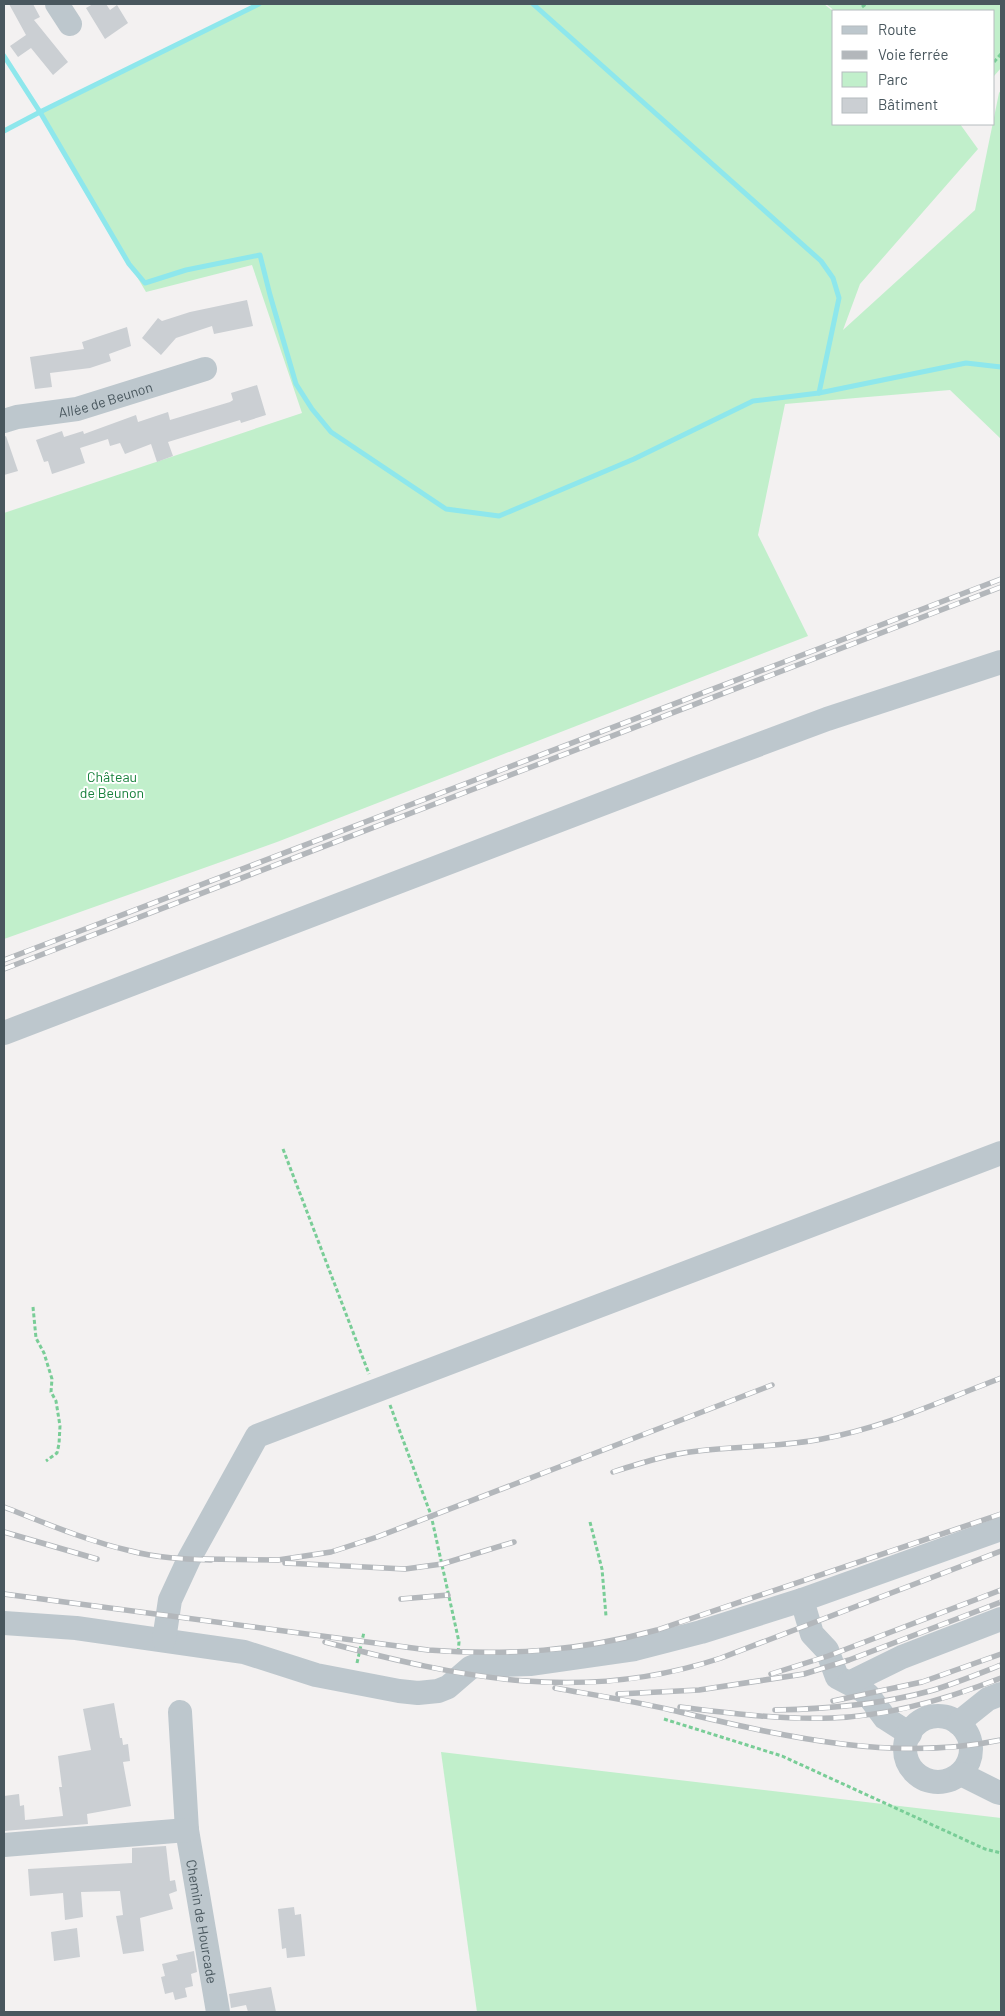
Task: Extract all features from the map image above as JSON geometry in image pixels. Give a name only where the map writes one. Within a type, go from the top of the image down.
[{"type":"street","points":[[57,4],[70,24]]},
{"type":"street","name":"Allée de Beunon","points":[[4,421],[17,417],[77,409],[205,369]]},
{"type":"street","points":[[4,1033],[696,768],[827,720],[1001,662]]},
{"type":"street","points":[[164,1640],[170,1600],[189,1559],[256,1436],[1001,1153]]},
{"type":"street","points":[[4,1623],[76,1628],[244,1652],[316,1675],[399,1691],[429,1693],[448,1687],[467,1670],[475,1666],[530,1664],[586,1658],[635,1649],[701,1632],[802,1600],[1001,1529]]},
{"type":"street","points":[[802,1600],[812,1634],[827,1650],[837,1677],[849,1682],[868,1695],[885,1718],[910,1734]]},
{"type":"street","points":[[849,1682],[902,1657],[1001,1619]]},
{"type":"street","points":[[958,1723],[988,1699],[1001,1694]]},
{"type":"street","name":"Chemin de Hourcade","points":[[180,1712],[187,1830],[218,2012]]},
{"type":"street","points":[[936,1717],[948,1718],[958,1723],[964,1729],[971,1745],[971,1756],[967,1766],[961,1774],[952,1780],[931,1782],[920,1777],[912,1770],[907,1760],[906,1750],[910,1734],[916,1725],[926,1719],[936,1717]]},
{"type":"street","points":[[961,1774],[1001,1793]]},
{"type":"street","points":[[4,1845],[187,1830]]},
{"type":"path","points":[[862,7],[866,4]]},
{"type":"path","points":[[283,1149],[431,1515],[459,1642],[458,1667],[467,1670]]},
{"type":"path","points":[[33,1307],[36,1338],[44,1353],[52,1379],[51,1392],[56,1401],[60,1426],[57,1453],[46,1461]]},
{"type":"path","points":[[590,1522],[602,1569],[606,1616]]},
{"type":"path","points":[[352,1682],[364,1632]]},
{"type":"path","points":[[664,1719],[782,1756],[986,1849],[1001,1853]]},
{"type":"green space","name":"Château de Beunon","points":[[256,4],[824,4],[832,10],[832,125],[961,125],[978,149],[860,284],[843,330],[975,210],[992,125],[995,125],[995,112],[1001,90],[1001,439],[950,390],[785,404],[758,535],[808,636],[277,842],[4,939],[4,513],[302,413],[252,265],[146,292],[40,112]]},
{"type":"green space","points":[[826,4],[1001,4],[1001,68],[995,75],[995,10],[834,10]]},
{"type":"green space","points":[[441,1752],[1001,1818],[1001,2012],[477,2012]]},
{"type":"building","points":[[9,4],[33,4],[40,17],[34,20],[68,62],[53,75],[31,48],[18,57],[10,46],[26,35]]},
{"type":"building","points":[[93,4],[106,4],[110,10],[117,5],[128,23],[105,39],[86,8]]},
{"type":"building","points":[[247,300],[253,326],[214,334],[212,326],[176,338],[161,355],[142,338],[158,318],[162,321],[190,312]]},
{"type":"building","points":[[127,327],[131,346],[109,354],[111,361],[90,368],[50,373],[52,387],[35,389],[30,357],[84,349],[82,342]]},
{"type":"building","points":[[257,385],[266,415],[241,423],[240,420],[168,442],[173,456],[157,462],[151,444],[125,454],[120,443],[110,446],[108,439],[80,448],[85,463],[52,474],[48,461],[44,462],[36,440],[62,431],[64,437],[83,431],[84,434],[136,415],[138,422],[168,412],[170,420],[230,402],[233,400],[231,393]]},
{"type":"building","points":[[6,436],[18,471],[4,475],[4,437]]},
{"type":"building","points":[[114,1703],[120,1738],[122,1738],[123,1745],[128,1744],[130,1761],[123,1762],[131,1806],[87,1814],[88,1824],[4,1831],[4,1796],[19,1794],[20,1806],[24,1805],[25,1820],[63,1816],[59,1787],[62,1787],[58,1756],[91,1750],[83,1709]]},
{"type":"building","points":[[166,1846],[170,1881],[175,1880],[177,1891],[169,1894],[173,1909],[140,1918],[144,1951],[123,1954],[116,1916],[123,1915],[120,1891],[81,1892],[83,1917],[65,1920],[63,1893],[30,1896],[28,1869],[132,1863],[132,1848]]},
{"type":"building","points":[[294,1907],[295,1915],[301,1914],[305,1956],[287,1958],[286,1948],[282,1949],[278,1909]]},
{"type":"building","points":[[77,1928],[80,1957],[54,1961],[51,1932]]},
{"type":"building","points":[[194,1951],[197,1972],[191,1974],[193,1986],[185,1988],[187,1997],[175,2000],[173,1992],[165,1994],[161,1977],[165,1976],[162,1964],[178,1960],[176,1955]]},
{"type":"building","points":[[271,1987],[276,2012],[248,2012],[246,2005],[231,2008],[229,1994]]},
{"type":"waterway","points":[[4,56],[40,112],[259,4]]},
{"type":"waterway","points":[[533,4],[821,261],[833,278],[839,298],[819,393],[966,363],[1001,367]]},
{"type":"waterway","points":[[4,131],[40,112],[129,264],[145,283],[186,270],[260,255],[296,384],[312,409],[331,432],[446,509],[499,516],[634,459],[753,401],[819,393]]},
{"type":"railway","points":[[4,960],[1001,579]]},
{"type":"railway","points":[[4,969],[1001,587]]},
{"type":"railway","points":[[613,1472],[655,1459],[687,1452],[791,1444],[845,1434],[891,1421],[1001,1378]]},
{"type":"railway","points":[[203,1559],[278,1560],[331,1552],[377,1537],[772,1385]]},
{"type":"railway","points":[[4,1507],[66,1531],[115,1547],[161,1557],[211,1560]]},
{"type":"railway","points":[[4,1594],[428,1650],[458,1652],[544,1650],[600,1643],[657,1630],[1001,1514]]},
{"type":"railway","points":[[4,1532],[97,1559]]},
{"type":"railway","points":[[285,1563],[405,1569],[442,1564],[514,1542]]},
{"type":"railway","points":[[325,1642],[425,1666],[474,1675],[522,1681],[571,1683],[620,1680],[670,1672],[721,1658],[1001,1551]]},
{"type":"railway","points":[[771,1674],[828,1656],[1001,1590]]},
{"type":"railway","points":[[401,1599],[448,1595]]},
{"type":"railway","points":[[618,1694],[699,1690],[804,1674],[849,1660],[1001,1602]]},
{"type":"railway","points":[[833,1701],[922,1682],[1001,1654]]},
{"type":"railway","points":[[775,1710],[814,1709],[892,1700],[939,1688],[1001,1665]]},
{"type":"railway","points":[[680,1707],[774,1717],[854,1717],[918,1705],[960,1693],[1001,1678]]},
{"type":"railway","points":[[555,1688],[642,1704],[794,1737],[835,1743],[918,1749],[1001,1740]]}]
